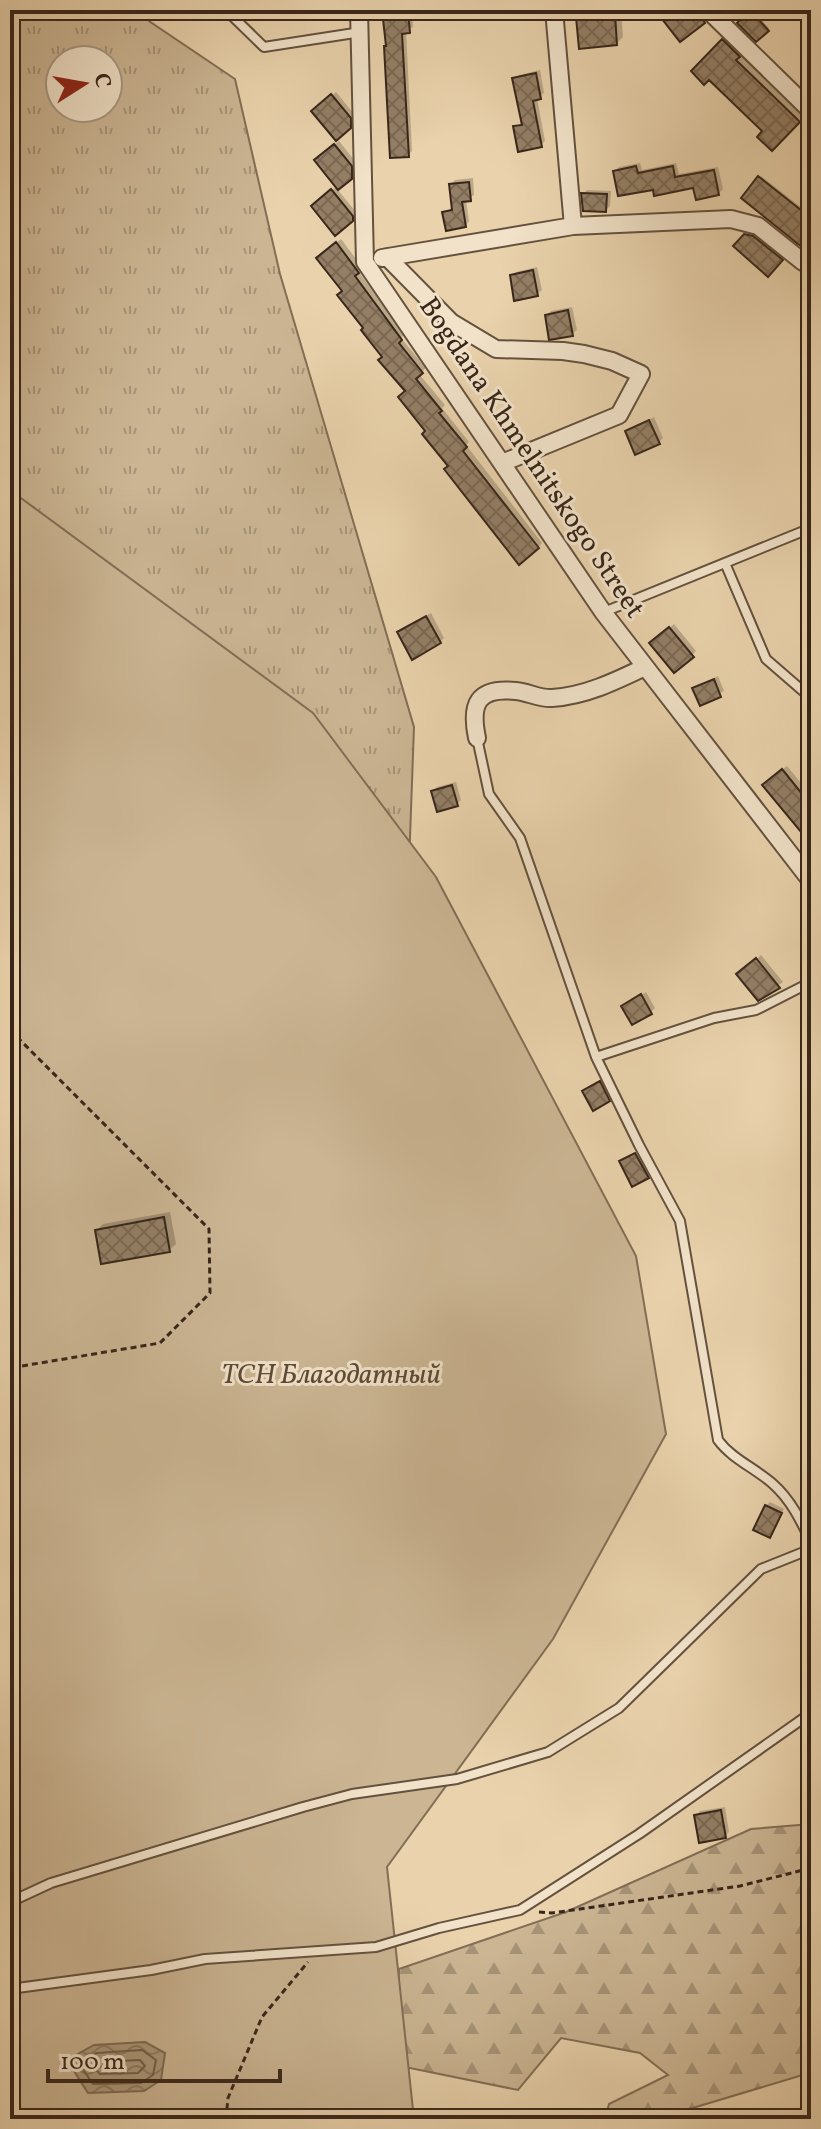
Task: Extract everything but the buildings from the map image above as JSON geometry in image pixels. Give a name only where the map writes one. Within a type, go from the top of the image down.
[{"type":"street","points":[[359,10],[362,32],[365,262],[573,226],[731,219],[758,226],[803,262]]},
{"type":"street","points":[[554,10],[573,226]]},
{"type":"street","points":[[708,10],[811,111]]},
{"type":"street","points":[[387,257],[451,322],[496,349],[584,354],[612,361],[641,374],[619,415],[502,463]]},
{"type":"street","name":"Bogdana Khmelnitskogo Street","points":[[365,262],[603,612],[811,881]]},
{"type":"street","points":[[477,738],[472,716],[479,700],[492,691],[516,691],[550,699],[605,686],[645,667]]},
{"type":"lane","points":[[226,10],[264,47],[362,32]]},
{"type":"lane","points":[[603,612],[811,528]]},
{"type":"lane","points":[[725,563],[766,659],[811,698]]},
{"type":"lane","points":[[477,738],[489,794],[520,838],[596,1057],[680,1221],[718,1440],[727,1453],[773,1484],[797,1512],[811,1542]]},
{"type":"lane","points":[[596,1057],[714,1018],[756,1010],[811,982]]},
{"type":"lane","points":[[10,1902],[51,1883],[303,1807],[352,1794],[457,1779],[548,1752],[619,1708],[761,1569],[811,1549]]},
{"type":"lane","points":[[10,1989],[151,1970],[205,1959],[376,1947],[439,1928],[520,1910],[639,1834],[811,1713]]},
{"type":"path","points":[[10,1030],[209,1229],[210,1293],[160,1343],[10,1368]]},
{"type":"path","points":[[520,1910],[552,1913],[740,1886],[811,1868]]},
{"type":"path","points":[[226,2119],[228,2098],[262,2017],[315,1953]]},
{"type":"green space","points":[[10,10],[145,10],[149,21],[235,79],[280,274],[414,727],[409,865],[10,1794]]},
{"type":"green space","name":"ТСН Благодатный","points":[[10,490],[313,713],[436,877],[636,1256],[666,1434],[553,1639],[387,1867],[414,2119],[10,2119]]},
{"type":"green space","points":[[811,1824],[811,2053],[806,2074],[656,2119],[605,2119],[609,2104],[668,2075],[640,2053],[561,2038],[518,2090],[395,2065],[399,1969],[566,1912],[751,1829]]},
{"type":"water","points":[[145,2042],[165,2053],[161,2080],[144,2091],[88,2093],[67,2060],[94,2045]]}]
